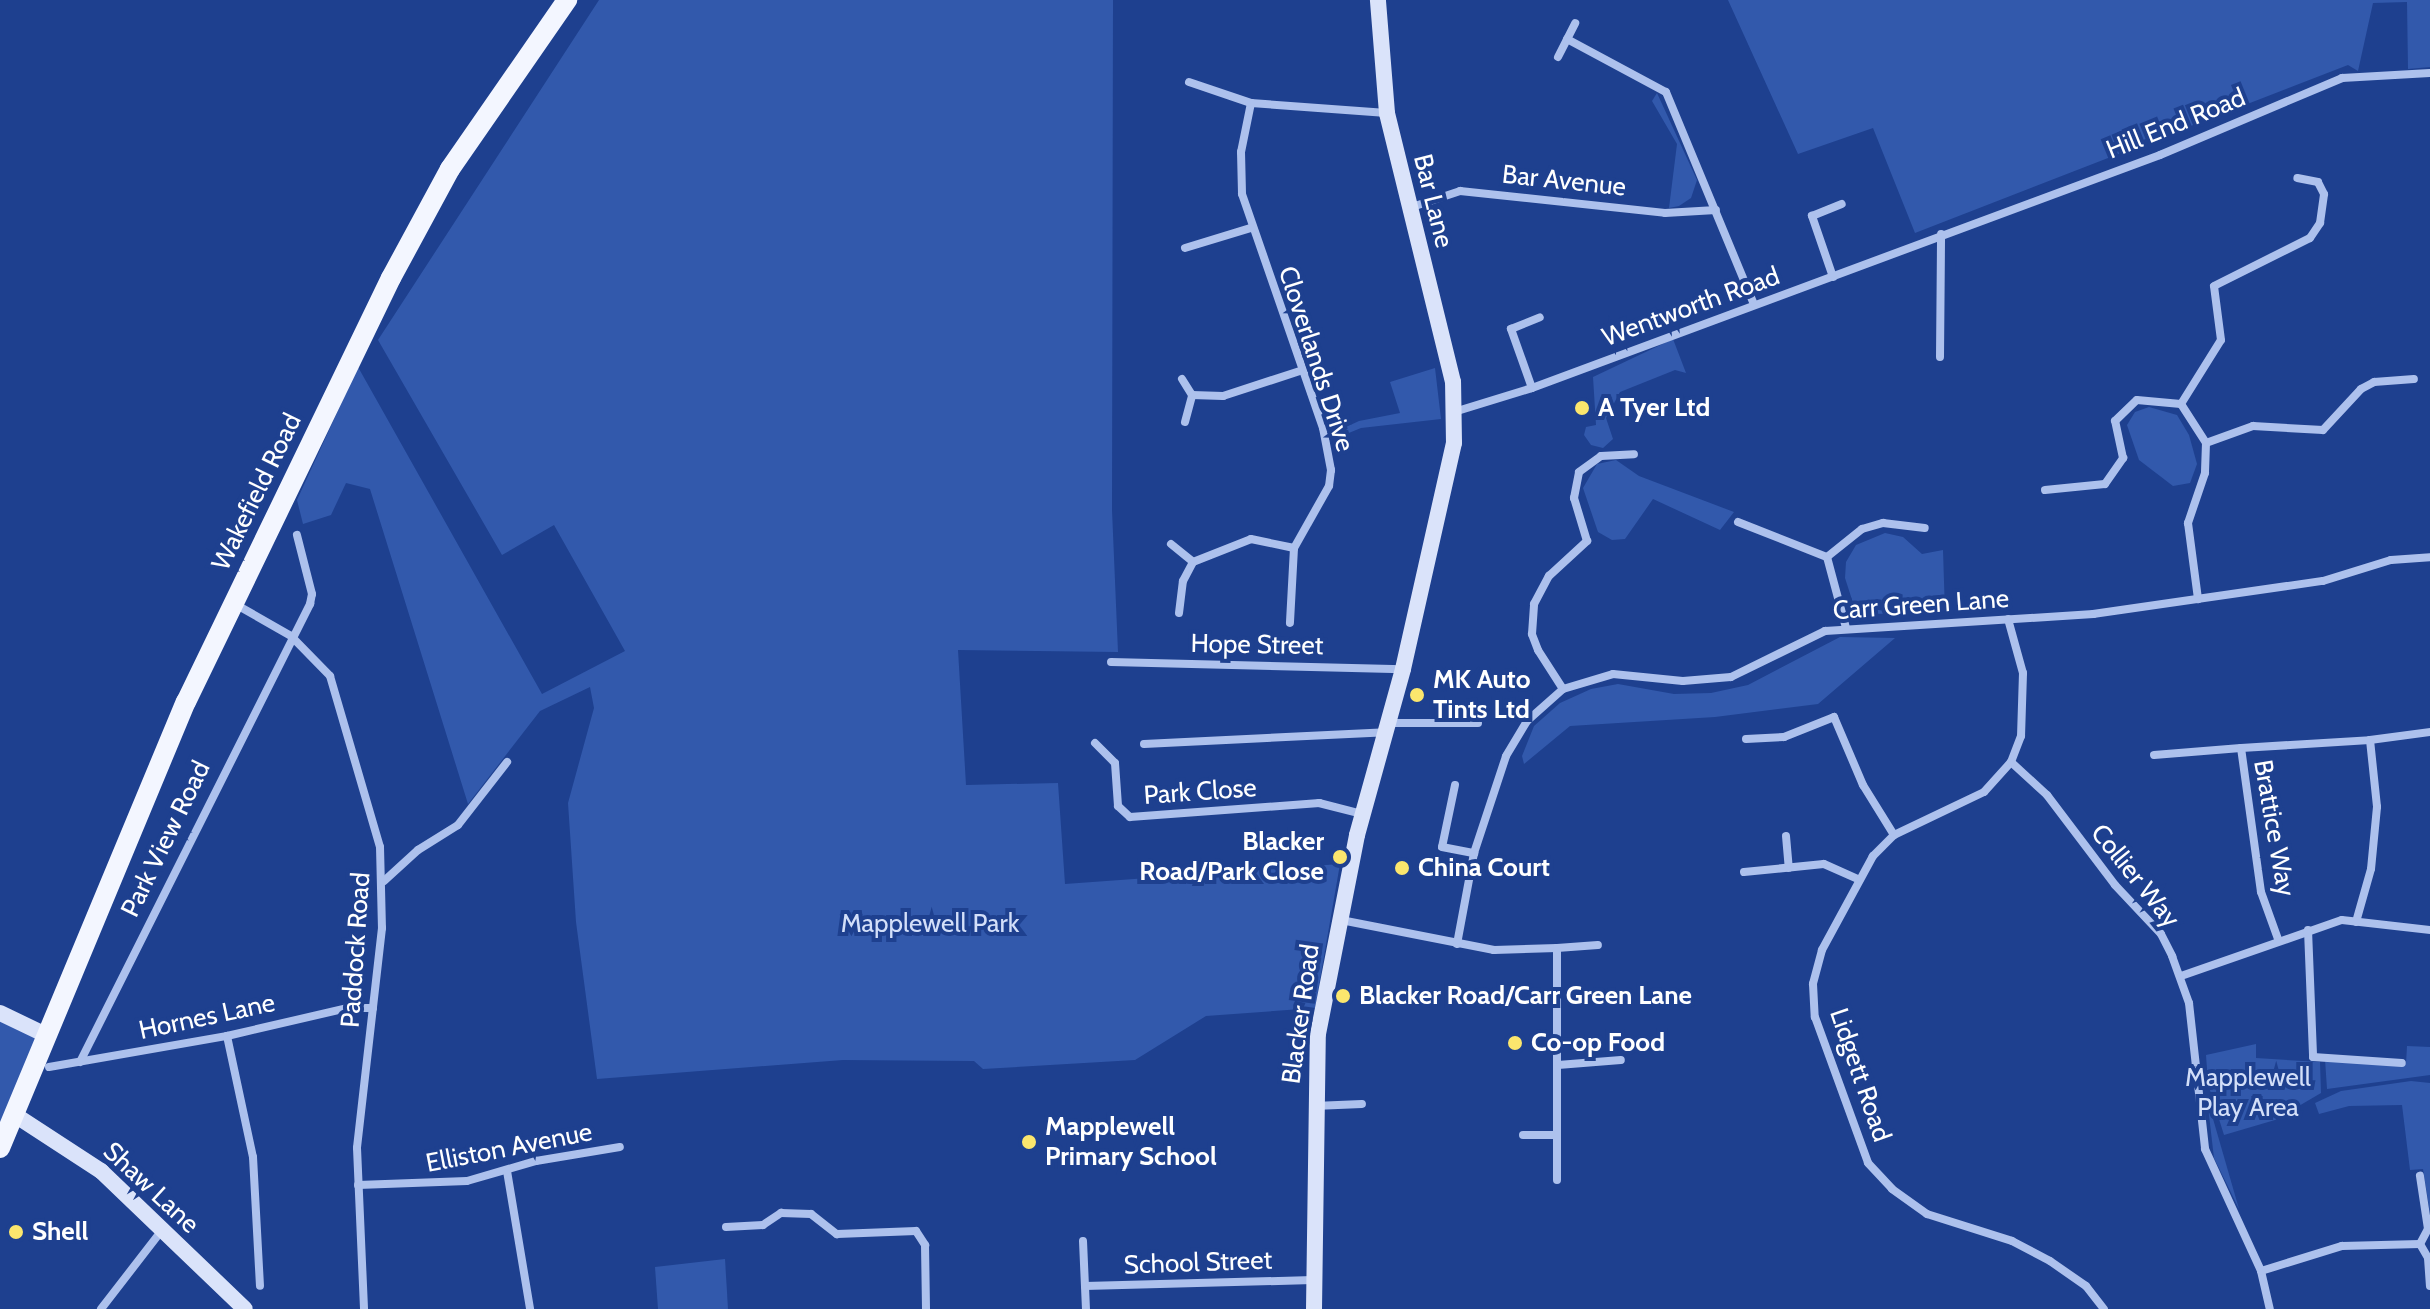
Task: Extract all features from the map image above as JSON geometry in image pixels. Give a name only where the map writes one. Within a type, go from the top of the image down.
[{"type":"main road","name":"Wakefield Road","points":[[0,1148],[232,603],[450,169],[567,0]]},
{"type":"main road","name":"Bar Lane","points":[[1378,0],[1387,113],[1453,382],[1454,412]]},
{"type":"main road","name":"Blacker Road","points":[[1314,1309],[1313,1106],[1318,1034],[1362,814],[1403,669],[1451,462],[1454,412]]},
{"type":"main road","points":[[0,1013],[48,1036]]},
{"type":"main road","name":"Shaw Lane","points":[[15,1115],[101,1171],[245,1309]]},
{"type":"street","points":[[1558,57],[1575,23]]},
{"type":"street","points":[[1567,39],[1666,92],[1754,304]]},
{"type":"street","name":"Hill End Road","points":[[1941,234],[2160,155],[2342,78],[2430,73]]},
{"type":"street","points":[[1189,82],[1251,103],[1387,113]]},
{"type":"street","name":"Cloverlands Drive","points":[[1251,103],[1240,173],[1251,228],[1303,370],[1331,470],[1329,486],[1294,548],[1290,623]]},
{"type":"street","points":[[2181,404],[2221,340],[2214,286],[2310,238],[2320,223],[2324,194],[2318,182],[2297,178]]},
{"type":"street","name":"Bar Avenue","points":[[1409,208],[1460,191],[1665,213],[1716,210]]},
{"type":"street","points":[[1833,277],[1812,216],[1842,204]]},
{"type":"street","points":[[1185,248],[1251,228]]},
{"type":"street","points":[[1940,357],[1941,234]]},
{"type":"street","name":"Wentworth Road","points":[[1454,412],[1532,388],[1941,234]]},
{"type":"street","points":[[1532,388],[1511,329],[1540,317]]},
{"type":"street","points":[[1192,395],[1223,396],[1303,370]]},
{"type":"street","points":[[1182,379],[1192,395],[1185,422]]},
{"type":"street","points":[[2206,443],[2253,426],[2323,430],[2361,389],[2374,382],[2414,379]]},
{"type":"street","points":[[2045,490],[2105,484],[2123,458],[2115,421],[2137,400],[2181,404]]},
{"type":"street","points":[[2181,404],[2206,443],[2205,473],[2188,523],[2198,599]]},
{"type":"street","points":[[1563,689],[1538,650],[1532,634],[1534,604],[1549,576],[1587,541],[1574,498],[1579,472],[1601,456],[1634,454]]},
{"type":"street","points":[[1738,522],[1827,557]]},
{"type":"street","points":[[1827,557],[1862,529],[1883,523],[1925,528]]},
{"type":"street","name":"Park View Road","points":[[80,1062],[312,594],[297,535]]},
{"type":"street","points":[[1179,613],[1183,581],[1193,562],[1251,539],[1294,548]]},
{"type":"street","points":[[1171,544],[1193,562]]},
{"type":"street","points":[[1827,557],[1846,628]]},
{"type":"street","name":"Carr Green Lane","points":[[1457,944],[1474,853],[1506,756],[1527,721],[1563,689],[1613,674],[1683,681],[1731,677],[1825,631],[2008,619],[2198,599],[2323,581],[2391,560],[2430,557]]},
{"type":"street","name":"Paddock Road","points":[[232,603],[291,636],[321,664],[337,692],[384,881],[357,1148],[364,1309]]},
{"type":"street","name":"Lidgett Road","points":[[2008,619],[2023,673],[2021,736],[2011,762],[1984,792],[1894,835],[1857,879],[1822,950],[1813,984],[1815,1017],[1868,1163],[1892,1189],[1927,1214],[2012,1241],[2050,1261],[2086,1286],[2104,1309]]},
{"type":"street","name":"Hope Street","points":[[1111,662],[1403,669]]},
{"type":"street","points":[[1746,739],[1784,737],[1834,717],[1863,785],[1894,835]]},
{"type":"street","points":[[1144,744],[1478,723]]},
{"type":"street","name":"Brattice Way","points":[[2278,939],[2261,892],[2241,748],[2370,740],[2430,732]]},
{"type":"street","points":[[2356,922],[2371,869],[2377,807],[2370,740]]},
{"type":"street","name":"Park Close","points":[[1095,743],[1115,763],[1118,806],[1130,817],[1319,803],[1362,814]]},
{"type":"street","points":[[2154,755],[2241,748]]},
{"type":"street","points":[[384,881],[458,825],[507,762]]},
{"type":"street","name":"Collier Way","points":[[2011,762],[2047,795],[2115,885],[2161,934],[2181,976],[2192,1026],[2205,1149],[2261,1271],[2270,1309]]},
{"type":"street","points":[[1455,785],[1442,847],[1474,853]]},
{"type":"street","points":[[1786,836],[1789,868]]},
{"type":"street","points":[[1744,872],[1824,864],[1857,879]]},
{"type":"street","points":[[1340,920],[1494,950],[1598,945]]},
{"type":"street","points":[[2181,976],[2278,939],[2342,920],[2430,930]]},
{"type":"street","points":[[2308,930],[2310,1052],[2313,1057],[2402,1063]]},
{"type":"street","points":[[1557,948],[1557,1180]]},
{"type":"street","name":"Hornes Lane","points":[[49,1067],[227,1036],[317,1013],[373,1008]]},
{"type":"street","points":[[227,1036],[253,1157],[260,1286]]},
{"type":"street","points":[[1558,1065],[1621,1060]]},
{"type":"street","points":[[1313,1106],[1362,1104]]},
{"type":"street","points":[[1523,1135],[1557,1135]]},
{"type":"street","name":"Elliston Avenue","points":[[358,1185],[467,1181],[536,1161],[620,1147]]},
{"type":"street","points":[[507,1171],[530,1309]]},
{"type":"street","points":[[2420,1176],[2428,1229],[2420,1244]]},
{"type":"street","points":[[726,1227],[763,1225],[781,1213],[811,1214],[837,1234],[916,1231],[925,1245],[926,1309]]},
{"type":"street","points":[[101,1309],[162,1230]]},
{"type":"street","points":[[1083,1241],[1086,1309]]},
{"type":"street","points":[[2261,1271],[2342,1246],[2420,1244]]},
{"type":"street","points":[[2420,1244],[2428,1258],[2430,1286]]},
{"type":"street","name":"School Street","points":[[1085,1286],[1313,1280]]},
{"type":"green space","name":"Mapplewell Park","points":[[599,0],[1113,0],[1112,510],[1118,652],[958,650],[966,785],[1058,783],[1065,884],[1340,864],[1315,1008],[1206,1016],[1135,1060],[983,1069],[974,1061],[843,1060],[597,1079],[576,922],[568,803],[594,708],[590,687],[540,711],[468,804],[370,489],[346,483],[331,515],[303,524],[297,500],[358,367],[542,694],[625,651],[554,525],[502,555],[378,340]]},
{"type":"green space","points":[[1728,0],[2430,0],[2430,67],[2408,69],[2407,2],[2373,3],[2358,71],[2348,65],[1915,233],[1873,128],[1798,154]]},
{"type":"green space","points":[[1657,93],[1697,180],[1691,198],[1669,208],[1677,144],[1652,101]]},
{"type":"green space","points":[[1673,339],[1686,373],[1675,370],[1620,392],[1606,418],[1613,439],[1603,448],[1591,445],[1584,435],[1586,427],[1596,425],[1593,377]]},
{"type":"green space","points":[[1435,368],[1441,419],[1361,428],[1334,439],[1333,433],[1359,421],[1400,413],[1390,382]]},
{"type":"green space","points":[[2149,407],[2177,415],[2189,435],[2197,464],[2190,483],[2173,486],[2139,460],[2127,425],[2135,412]]},
{"type":"green space","points":[[1616,460],[1639,476],[1734,512],[1720,530],[1653,499],[1625,539],[1612,540],[1598,532],[1583,488],[1597,464]]},
{"type":"green space","points":[[1885,533],[1903,537],[1922,554],[1943,550],[1945,613],[1864,614],[1855,609],[1845,578],[1846,562],[1856,545]]},
{"type":"green space","points":[[1840,637],[1895,638],[1818,704],[1715,717],[1570,726],[1524,764],[1522,756],[1534,726],[1560,703],[1591,689],[1618,684],[1674,694],[1711,693],[1748,685]]},
{"type":"green space","points":[[0,1013],[48,1036],[0,1148]]},
{"type":"green space","name":"Mapplewell Play Area","points":[[2256,1044],[2256,1058],[2320,1062],[2321,1093],[2275,1120],[2224,1135],[2208,1084],[2206,1055]]},
{"type":"green space","points":[[2407,1046],[2430,1047],[2430,1075],[2327,1089],[2325,1059],[2406,1064]]},
{"type":"green space","points":[[2411,1081],[2430,1083],[2430,1213],[2423,1169],[2410,1170],[2402,1105],[2349,1106],[2319,1114],[2315,1103],[2341,1091]]},
{"type":"green space","points":[[2207,1098],[2239,1209],[2214,1158]]},
{"type":"green space","points":[[725,1259],[728,1309],[658,1309],[655,1267]]},
{"type":"place","name":"A Tyer Ltd","points":[[1582,408]]},
{"type":"place","name":"MK Auto Tints Ltd","points":[[1417,695]]},
{"type":"place","name":"Blacker Road/Park Close","points":[[1340,857]]},
{"type":"place","name":"China Court","points":[[1402,868]]},
{"type":"place","name":"Blacker Road/Carr Green Lane","points":[[1343,996]]},
{"type":"place","name":"Co-op Food","points":[[1515,1043]]},
{"type":"place","name":"Mapplewell Primary School","points":[[1029,1142]]},
{"type":"place","name":"Shell","points":[[16,1232]]}]
